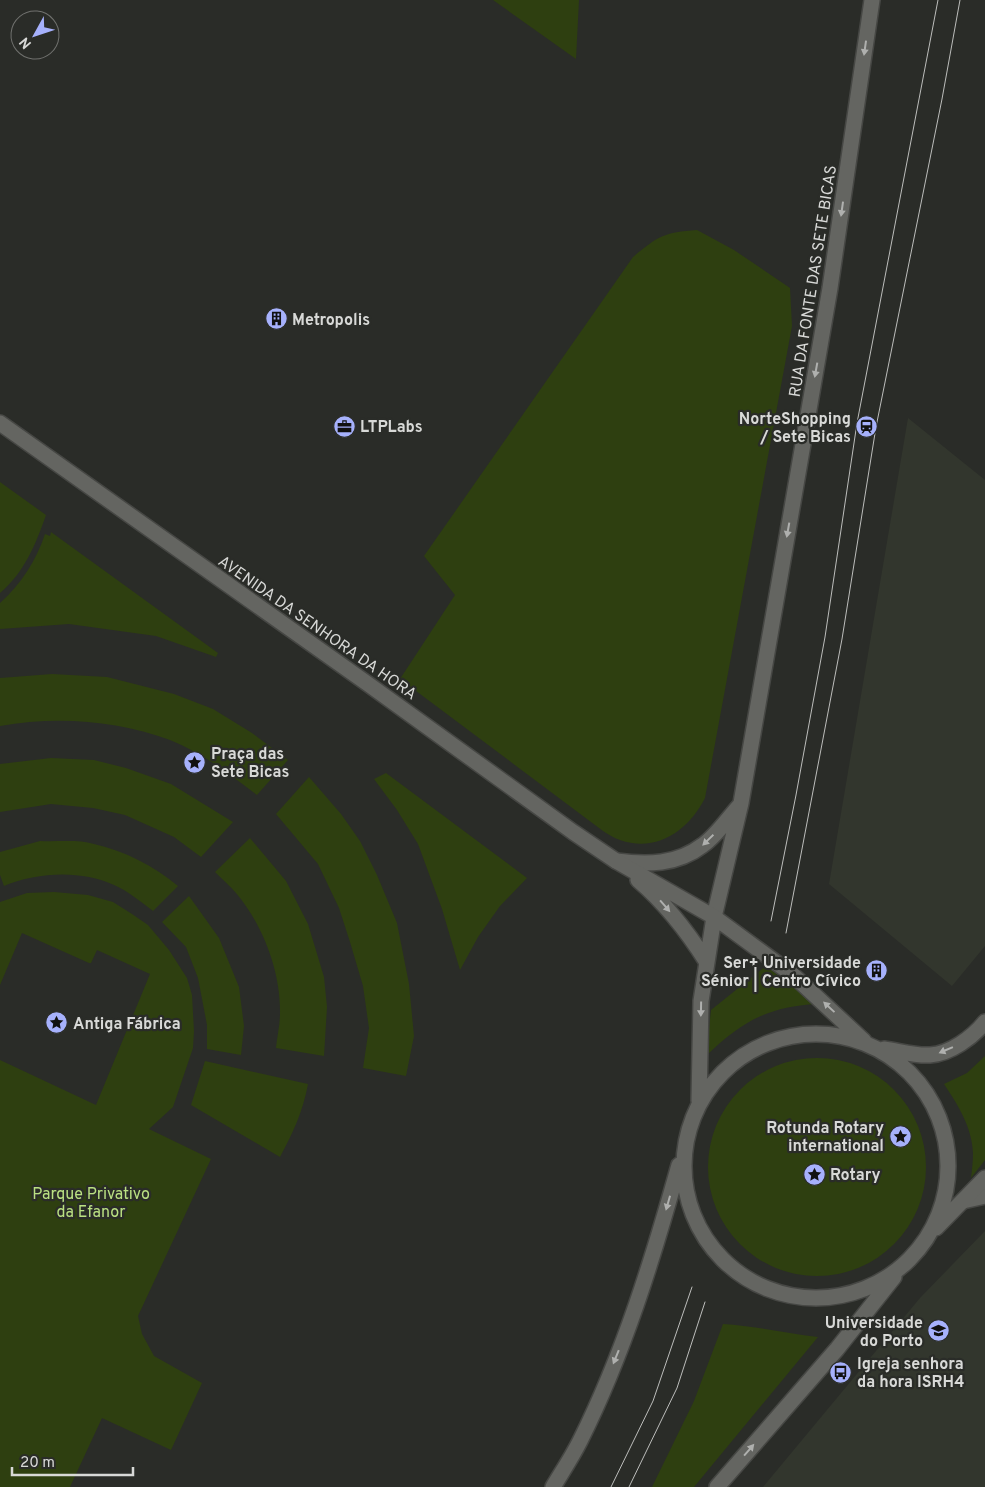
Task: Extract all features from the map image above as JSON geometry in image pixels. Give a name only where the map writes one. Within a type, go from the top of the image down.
[{"type":"main road","name":"RUA DA FONTE DAS SETE BICAS","points":[[699,1101],[701,1002],[706,961],[714,917],[741,803],[830,288],[872,0]]},
{"type":"main road","name":"AVENIDA DA SENHORA DA HORA","points":[[0,423],[573,832],[616,861],[714,917],[793,975],[864,1041]]},
{"type":"main road","points":[[616,861],[654,863],[671,861],[684,856],[703,845],[741,803]]},
{"type":"main road","name":"AVENIDA DA SENHORA DA HORA","points":[[616,861],[662,903],[692,939],[706,961]]},
{"type":"main road","points":[[553,1487],[580,1441],[627,1329],[656,1248],[686,1139],[699,1101],[724,1070],[756,1047],[794,1035],[834,1034],[864,1041],[882,1048],[930,1055],[948,1051],[968,1038],[985,1022]]},
{"type":"main road","points":[[882,1048],[908,1070],[935,1106],[948,1147],[948,1191],[932,1232]]},
{"type":"main road","points":[[686,1139],[684,1180],[695,1219],[717,1254],[748,1280],[786,1295],[827,1299],[866,1289],[901,1269]]},
{"type":"main road","points":[[717,1487],[837,1349],[901,1269],[918,1252],[932,1232],[985,1178]]},
{"type":"main road","points":[[963,1201],[985,1196]]},
{"type":"shaded area","points":[[908,418],[985,480],[985,946],[952,986],[829,884]]},
{"type":"shaded area","name":"Universidade do Porto","points":[[985,1231],[985,1487],[763,1487],[920,1298]]},
{"type":"green space","points":[[493,0],[579,0],[576,59]]},
{"type":"green space","points":[[697,230],[734,250],[790,288],[792,326],[705,798],[690,820],[670,836],[659,841],[634,843],[618,839],[603,831],[400,679],[455,595],[424,556],[633,257],[655,240],[669,234]]},
{"type":"green space","points":[[0,482],[46,515],[28,557],[16,576],[0,593]]},
{"type":"green space","points":[[51,532],[218,653],[216,657],[156,636],[69,624],[0,629],[0,603],[27,572],[45,534],[50,536]]},
{"type":"green space","points":[[52,674],[107,677],[174,694],[213,709],[252,733],[288,760],[257,795],[204,757],[182,745],[149,733],[107,724],[86,722],[43,721],[0,726],[0,678]]},
{"type":"green space","points":[[51,758],[94,760],[126,768],[171,784],[233,822],[201,857],[174,837],[125,815],[93,808],[51,804],[0,812],[0,764]]},
{"type":"green space","points":[[386,773],[527,878],[500,906],[478,937],[460,970],[442,909],[418,844],[397,810],[374,779]]},
{"type":"green space","points":[[309,777],[341,814],[360,841],[377,875],[397,923],[409,984],[414,1036],[406,1076],[363,1068],[369,1028],[363,986],[339,908],[318,864],[276,814]]},
{"type":"green space","points":[[250,838],[286,881],[308,924],[324,977],[327,1007],[324,1056],[276,1048],[280,1018],[280,998],[274,966],[262,934],[246,906],[234,890],[215,872]]},
{"type":"green space","points":[[40,841],[88,842],[106,847],[139,860],[178,886],[153,911],[119,887],[88,877],[74,875],[45,876],[17,881],[4,886],[0,875],[0,852]]},
{"type":"green space","name":"Parque Privativo da Efanor","points":[[54,892],[88,895],[113,902],[132,914],[148,925],[169,950],[187,978],[192,995],[193,1048],[173,1107],[149,1129],[211,1159],[138,1316],[142,1334],[154,1356],[202,1383],[171,1450],[102,1418],[70,1487],[0,1487],[0,1060],[96,1105],[150,974],[97,950],[91,963],[89,963],[22,933],[0,985],[0,902],[27,893]]},
{"type":"green space","points":[[189,896],[219,938],[239,987],[244,1026],[241,1055],[207,1049],[207,1025],[198,978],[186,947],[162,922]]},
{"type":"green space","points":[[766,966],[816,1004],[783,1009],[756,1018],[731,1034],[706,1056],[711,1010]]},
{"type":"green space","points":[[985,1056],[985,1160],[971,1178],[973,1153],[970,1134],[959,1108],[944,1084],[967,1073]]},
{"type":"green space","points":[[817,1058],[838,1060],[859,1067],[868,1071],[894,1090],[913,1116],[917,1125],[924,1146],[926,1167],[924,1188],[917,1209],[913,1218],[894,1244],[868,1263],[859,1267],[838,1274],[817,1276],[796,1274],[775,1267],[766,1263],[740,1244],[721,1218],[717,1209],[710,1188],[708,1167],[710,1146],[717,1125],[721,1116],[740,1090],[766,1071],[775,1067],[796,1060]]},
{"type":"green space","points":[[205,1061],[308,1084],[297,1122],[280,1157],[191,1105]]},
{"type":"green space","points":[[723,1324],[818,1337],[694,1487],[652,1487],[694,1401]]},
{"type":"tram line","points":[[771,921],[825,637],[857,423],[938,0]]},
{"type":"tram line","points":[[786,933],[842,639],[876,427],[960,0]]},
{"type":"tram line","points":[[611,1487],[653,1401],[692,1287]]},
{"type":"tram line","points":[[629,1487],[677,1388],[705,1302]]},
{"type":"place","name":"Metropolis","points":[[276,319]]},
{"type":"place","name":"LTPLabs","points":[[344,426]]},
{"type":"place","name":"NorteShopping / Sete Bicas","points":[[867,427]]},
{"type":"place","name":"Praça das Sete Bicas","points":[[195,762]]},
{"type":"place","name":"Ser+ Universidade Sénior | Centro Cívico","points":[[877,971]]},
{"type":"place","name":"Antiga Fábrica","points":[[57,1023]]},
{"type":"place","name":"Rotunda Rotary international","points":[[900,1136]]},
{"type":"place","name":"Rotary","points":[[814,1174]]},
{"type":"place","name":"Universidade do Porto","points":[[939,1331]]},
{"type":"place","name":"Igreja senhora da hora ISRH4","points":[[841,1372]]}]
